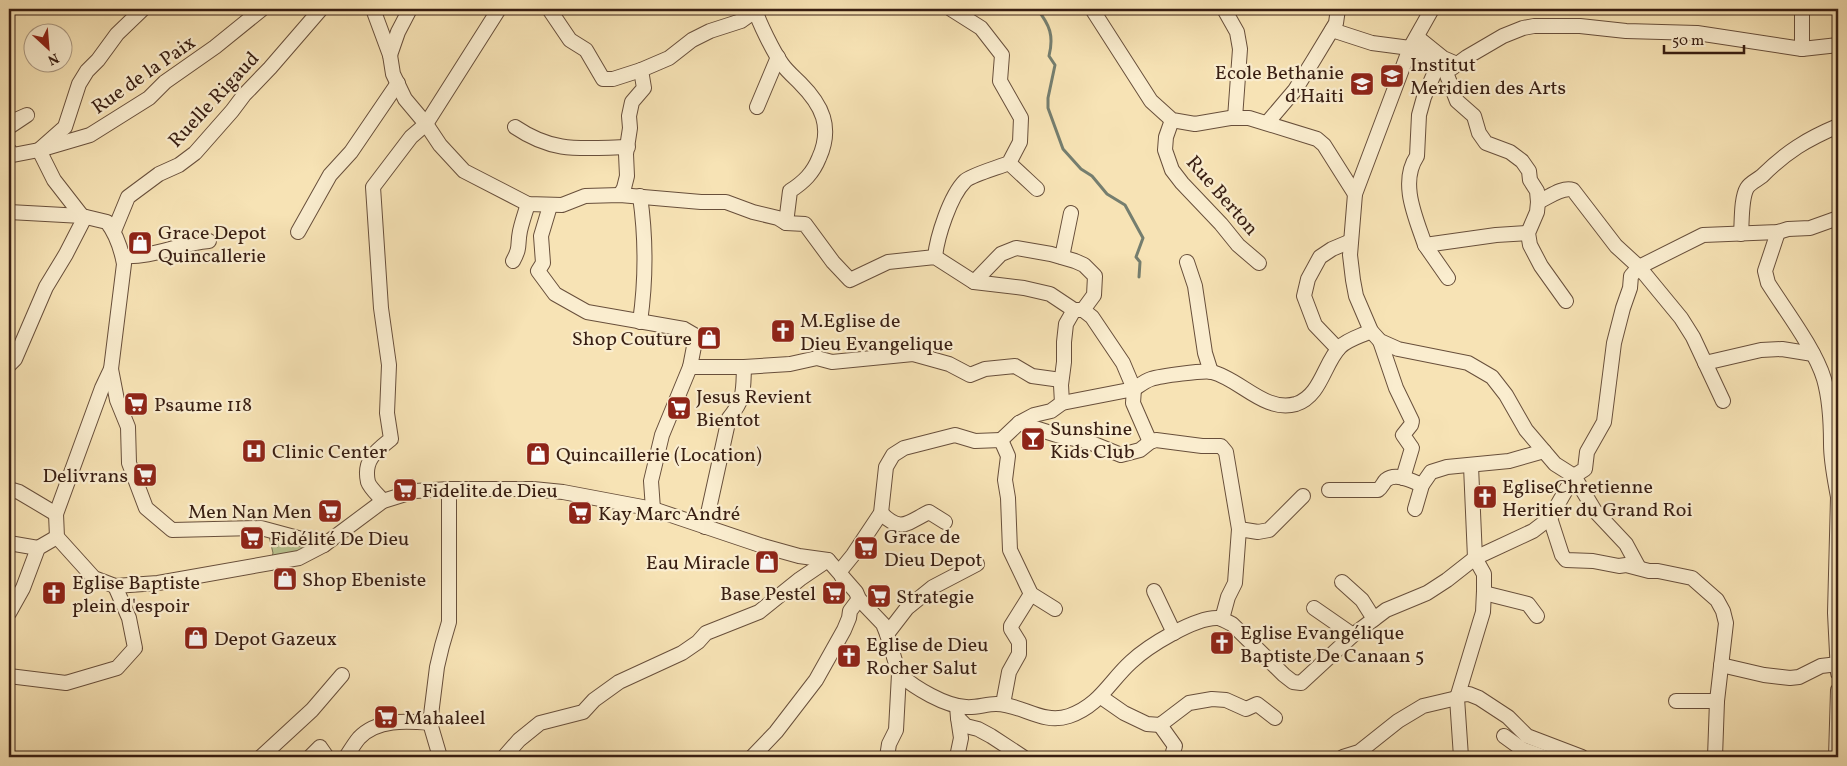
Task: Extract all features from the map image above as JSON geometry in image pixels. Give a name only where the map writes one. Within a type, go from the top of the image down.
[{"type":"street","points":[[84,217],[54,180],[39,150],[65,126],[79,84],[88,71],[117,34],[143,9]]},
{"type":"street","name":"Rue de la Paix","points":[[9,150],[13,155],[39,150],[90,135],[149,98],[165,82],[215,47],[262,9]]},
{"type":"street","name":"Ruelle Rigaud","points":[[114,231],[128,197],[159,174],[179,165],[195,153],[321,9]]},
{"type":"street","points":[[373,9],[390,55],[393,74],[405,99],[426,124],[440,145],[464,172],[528,204],[562,205],[585,196],[620,195],[701,202],[726,202],[753,212],[778,218],[786,223],[805,224],[833,262],[850,280],[888,262],[935,257],[974,282],[1024,288],[1050,294],[1092,317],[1123,363],[1134,388],[1133,403],[1150,442]]},
{"type":"street","points":[[390,55],[398,32],[410,9]]},
{"type":"street","points":[[383,501],[368,483],[368,463],[373,454],[391,439],[387,413],[390,365],[381,308],[373,187],[411,137],[426,124],[499,9]]},
{"type":"street","points":[[549,9],[570,40],[586,50],[603,79],[613,79],[669,58],[698,37],[740,21],[755,10],[782,65],[816,102],[823,114],[826,132],[822,152],[815,167],[804,182],[790,191],[786,223]]},
{"type":"street","points":[[935,257],[937,240],[955,196],[966,180],[1009,163],[1020,142],[1021,118],[1000,81],[1002,54],[981,28],[951,9]]},
{"type":"street","points":[[1092,9],[1151,101],[1172,120],[1195,124],[1235,118],[1249,118],[1317,139],[1324,145],[1355,194]]},
{"type":"street","points":[[1224,9],[1237,32],[1240,49],[1235,118]]},
{"type":"street","points":[[1266,124],[1295,90],[1336,23],[1338,9]]},
{"type":"street","points":[[1403,478],[1412,448],[1405,440],[1403,433],[1411,425],[1412,421],[1396,388],[1376,336],[1356,296],[1352,280],[1351,241],[1355,194],[1414,42],[1432,9]]},
{"type":"street","points":[[1802,9],[1802,49]]},
{"type":"street","points":[[1448,278],[1425,245],[1412,202],[1409,182],[1411,168],[1417,156],[1420,115],[1424,97],[1447,67],[1502,36],[1534,26],[1580,26],[1626,31],[1654,30],[1697,33],[1802,49],[1838,45]]},
{"type":"street","points":[[1332,30],[1372,43],[1414,42],[1443,58],[1457,101],[1474,116],[1479,133],[1486,143],[1510,152],[1522,161],[1529,171],[1530,180],[1537,191],[1538,202],[1535,217],[1528,234],[1534,255],[1566,301]]},
{"type":"street","points":[[1414,42],[1428,57],[1447,67]]},
{"type":"street","points":[[757,107],[778,57]]},
{"type":"street","points":[[620,195],[627,176],[629,116],[632,102],[644,88],[641,70]]},
{"type":"street","points":[[298,232],[330,175],[350,152],[398,84]]},
{"type":"street","points":[[9,117],[11,122],[27,115],[9,127]]},
{"type":"street","name":"Rue Berton","points":[[1172,120],[1166,136],[1165,150],[1172,170],[1238,245],[1259,263]]},
{"type":"street","points":[[1741,234],[1744,196],[1750,184],[1789,152],[1815,135],[1838,126]]},
{"type":"street","points":[[515,128],[531,138],[562,148],[584,150],[628,147]]},
{"type":"street","points":[[1009,163],[1037,189]]},
{"type":"street","points":[[1538,202],[1563,190],[1569,188],[1573,190],[1616,246],[1639,267],[1682,318],[1723,401]]},
{"type":"street","points":[[640,196],[644,224],[645,262],[644,294],[640,322]]},
{"type":"street","points":[[512,261],[520,249],[518,239],[528,204]]},
{"type":"street","points":[[550,206],[541,236],[543,263],[538,271],[556,294],[587,312],[684,329],[696,336],[690,367],[662,435],[651,480],[653,510]]},
{"type":"street","points":[[9,212],[84,217],[107,222],[114,231],[124,264],[111,369],[117,400],[128,427],[129,463],[146,508],[172,530],[261,528],[324,545]]},
{"type":"street","points":[[1062,257],[1071,213]]},
{"type":"street","points":[[9,365],[15,359],[46,287],[66,254],[84,217]]},
{"type":"street","points":[[957,712],[981,705],[1003,704],[1013,705],[1040,717],[1066,717],[1084,710],[1101,696],[1132,661],[1174,633],[1202,621],[1216,618],[1232,624],[1284,675],[1293,682],[1301,683],[1353,635],[1386,610],[1427,593],[1475,558],[1533,530],[1550,518],[1574,476],[1585,469],[1587,452],[1604,422],[1614,343],[1632,276],[1639,267],[1703,235],[1778,232],[1788,229],[1810,228],[1838,218]]},
{"type":"street","points":[[1778,232],[1765,272],[1766,277],[1813,354],[1824,378],[1830,410],[1832,453],[1838,497],[1835,613],[1838,673]]},
{"type":"street","points":[[1425,245],[1496,235],[1528,234]]},
{"type":"street","points":[[123,256],[150,254],[209,241]]},
{"type":"street","points":[[1338,349],[1315,325],[1304,296],[1308,278],[1320,257],[1332,249],[1351,241]]},
{"type":"street","points":[[974,282],[1000,254],[1016,248],[1026,248],[1062,257],[1084,265],[1094,276],[1094,295],[1066,324],[1061,380],[1062,403]]},
{"type":"street","points":[[1187,262],[1195,286],[1205,353],[1211,372]]},
{"type":"street","points":[[842,577],[840,571],[881,513],[886,467],[893,454],[904,448],[955,435],[975,441],[1001,440],[1019,423],[1034,415],[1051,411],[1062,403],[1134,388],[1153,379],[1211,372],[1230,379],[1266,401],[1287,405],[1297,404],[1307,398],[1338,349],[1345,343],[1376,336],[1398,349],[1468,363],[1492,377],[1506,395],[1526,430],[1555,464],[1574,476],[1595,511],[1629,548],[1639,568]]},
{"type":"street","points":[[1705,363],[1761,350],[1782,349],[1813,354]]},
{"type":"street","points":[[690,367],[744,367],[790,364],[817,358],[832,362],[913,354],[948,364],[970,375],[985,369],[1015,366],[1032,376],[1061,380]]},
{"type":"street","points":[[705,527],[729,418],[739,405],[743,394],[744,367]]},
{"type":"street","points":[[111,369],[102,388],[56,514],[57,538],[94,578],[115,586],[158,583],[299,558],[324,545],[383,501],[416,491],[533,489],[563,492],[653,510],[790,553],[828,560],[856,592],[858,599],[883,624],[899,674],[896,730],[889,744],[887,757]]},
{"type":"street","points":[[1019,423],[1060,436],[1090,442],[1121,454],[1140,450],[1156,440],[1202,446],[1221,446],[1226,452],[1239,528],[1234,583],[1222,619]]},
{"type":"street","points":[[1001,440],[1008,456],[1005,480],[1008,498],[1010,550],[1031,594],[1055,609]]},
{"type":"street","points":[[1416,509],[1422,485],[1431,472],[1448,467],[1509,461],[1544,451]]},
{"type":"street","points":[[1461,757],[1457,696],[1483,612],[1484,593],[1484,574],[1475,558],[1471,466]]},
{"type":"street","points":[[1329,490],[1378,490],[1389,478],[1403,478],[1422,485]]},
{"type":"street","points":[[9,489],[19,492],[56,514]]},
{"type":"street","points":[[440,757],[430,722],[439,660],[450,622],[449,489]]},
{"type":"street","points":[[1239,528],[1258,532],[1269,530],[1303,496]]},
{"type":"street","points":[[881,513],[892,524],[900,525],[929,512],[945,522]]},
{"type":"street","points":[[1550,518],[1562,555],[1566,560],[1593,561],[1692,578],[1717,600],[1723,611],[1726,623],[1717,701],[1715,757]]},
{"type":"street","points":[[9,543],[38,548],[57,538]]},
{"type":"street","points":[[9,611],[23,588],[38,548]]},
{"type":"street","points":[[504,757],[519,740],[540,723],[583,712],[594,700],[619,682],[682,653],[698,642],[706,632],[759,612],[800,579],[828,560]]},
{"type":"street","points":[[887,634],[908,608],[932,587],[977,564]]},
{"type":"street","points":[[1342,582],[1362,600],[1374,619]]},
{"type":"street","points":[[9,676],[66,683],[117,668],[135,648],[129,618],[115,586]]},
{"type":"street","points":[[1154,591],[1174,633]]},
{"type":"street","points":[[1484,593],[1528,604],[1537,616]]},
{"type":"street","points":[[1003,704],[1009,672],[1018,654],[1019,642],[1011,626],[1031,594]]},
{"type":"street","points":[[752,757],[776,732],[816,680],[844,630],[850,611],[858,599]]},
{"type":"street","points":[[1314,608],[1353,635]]},
{"type":"street","points":[[1721,665],[1764,675],[1790,678],[1799,677],[1838,658]]},
{"type":"street","points":[[899,674],[957,712],[966,726],[978,729],[991,736],[1023,757]]},
{"type":"street","points":[[261,757],[312,710],[342,676]]},
{"type":"street","points":[[1836,757],[1838,690]]},
{"type":"street","points":[[1344,757],[1359,752],[1398,721],[1423,706],[1469,694],[1479,698],[1508,718],[1527,736],[1582,757]]},
{"type":"street","points":[[1101,696],[1124,713],[1147,724],[1160,725],[1189,703],[1212,698],[1226,700],[1246,709],[1257,704],[1275,718]]},
{"type":"street","points":[[1676,702],[1717,701]]},
{"type":"street","points":[[957,712],[961,738],[957,757]]},
{"type":"street","points":[[346,757],[360,738],[370,730],[386,723],[430,722]]},
{"type":"street","points":[[1160,725],[1175,746],[1172,755]]},
{"type":"street","points":[[1504,736],[1522,749],[1544,757]]},
{"type":"street","points":[[310,757],[320,747],[327,757]]},
{"type":"green space","points":[[269,536],[312,546],[271,560],[273,553]]},
{"type":"waterway","points":[[1037,9],[1050,31],[1049,56],[1055,65],[1048,98],[1048,108],[1063,149],[1081,169],[1092,176],[1107,194],[1125,205],[1143,238],[1136,257],[1140,262],[1139,277]]},
{"type":"place","name":"Institut Meridien des Arts","points":[[1392,76]]},
{"type":"place","name":"Ecole Bethanie d'Haiti","points":[[1362,84]]},
{"type":"place","name":"Grace Depot Quincallerie","points":[[140,243]]},
{"type":"place","name":"M.Eglise de Dieu Evangelique","points":[[783,331]]},
{"type":"place","name":"Shop Couture","points":[[709,338]]},
{"type":"place","name":"Psaume 118","points":[[136,404]]},
{"type":"place","name":"Jesus Revient Bientot","points":[[679,408]]},
{"type":"place","name":"Sunshine Kids Club","points":[[1033,439]]},
{"type":"place","name":"Clinic Center","points":[[254,451]]},
{"type":"place","name":"Quincaillerie (Location)","points":[[538,454]]},
{"type":"place","name":"Delivrans","points":[[145,475]]},
{"type":"place","name":"Fidelite de Dieu","points":[[405,490]]},
{"type":"place","name":"EgliseChretienne Heritier du Grand Roi","points":[[1485,497]]},
{"type":"place","name":"Men Nan Men","points":[[330,511]]},
{"type":"place","name":"Kay Marc André","points":[[580,513]]},
{"type":"place","name":"Fidélité De Dieu","points":[[252,538]]},
{"type":"place","name":"Grace de Dieu Depot","points":[[866,548]]},
{"type":"place","name":"Eau Miracle","points":[[767,562]]},
{"type":"place","name":"Shop Ebeniste","points":[[285,579]]},
{"type":"place","name":"Eglise Baptiste plein d'espoir","points":[[54,593]]},
{"type":"place","name":"Base Pestel","points":[[834,593]]},
{"type":"place","name":"Strategie","points":[[879,596]]},
{"type":"place","name":"Depot Gazeux","points":[[196,638]]},
{"type":"place","name":"Eglise Evangélique Baptiste De Canaan 5","points":[[1222,643]]},
{"type":"place","name":"Eglise de Dieu Rocher Salut","points":[[849,656]]},
{"type":"place","name":"Mahaleel","points":[[386,717]]}]
